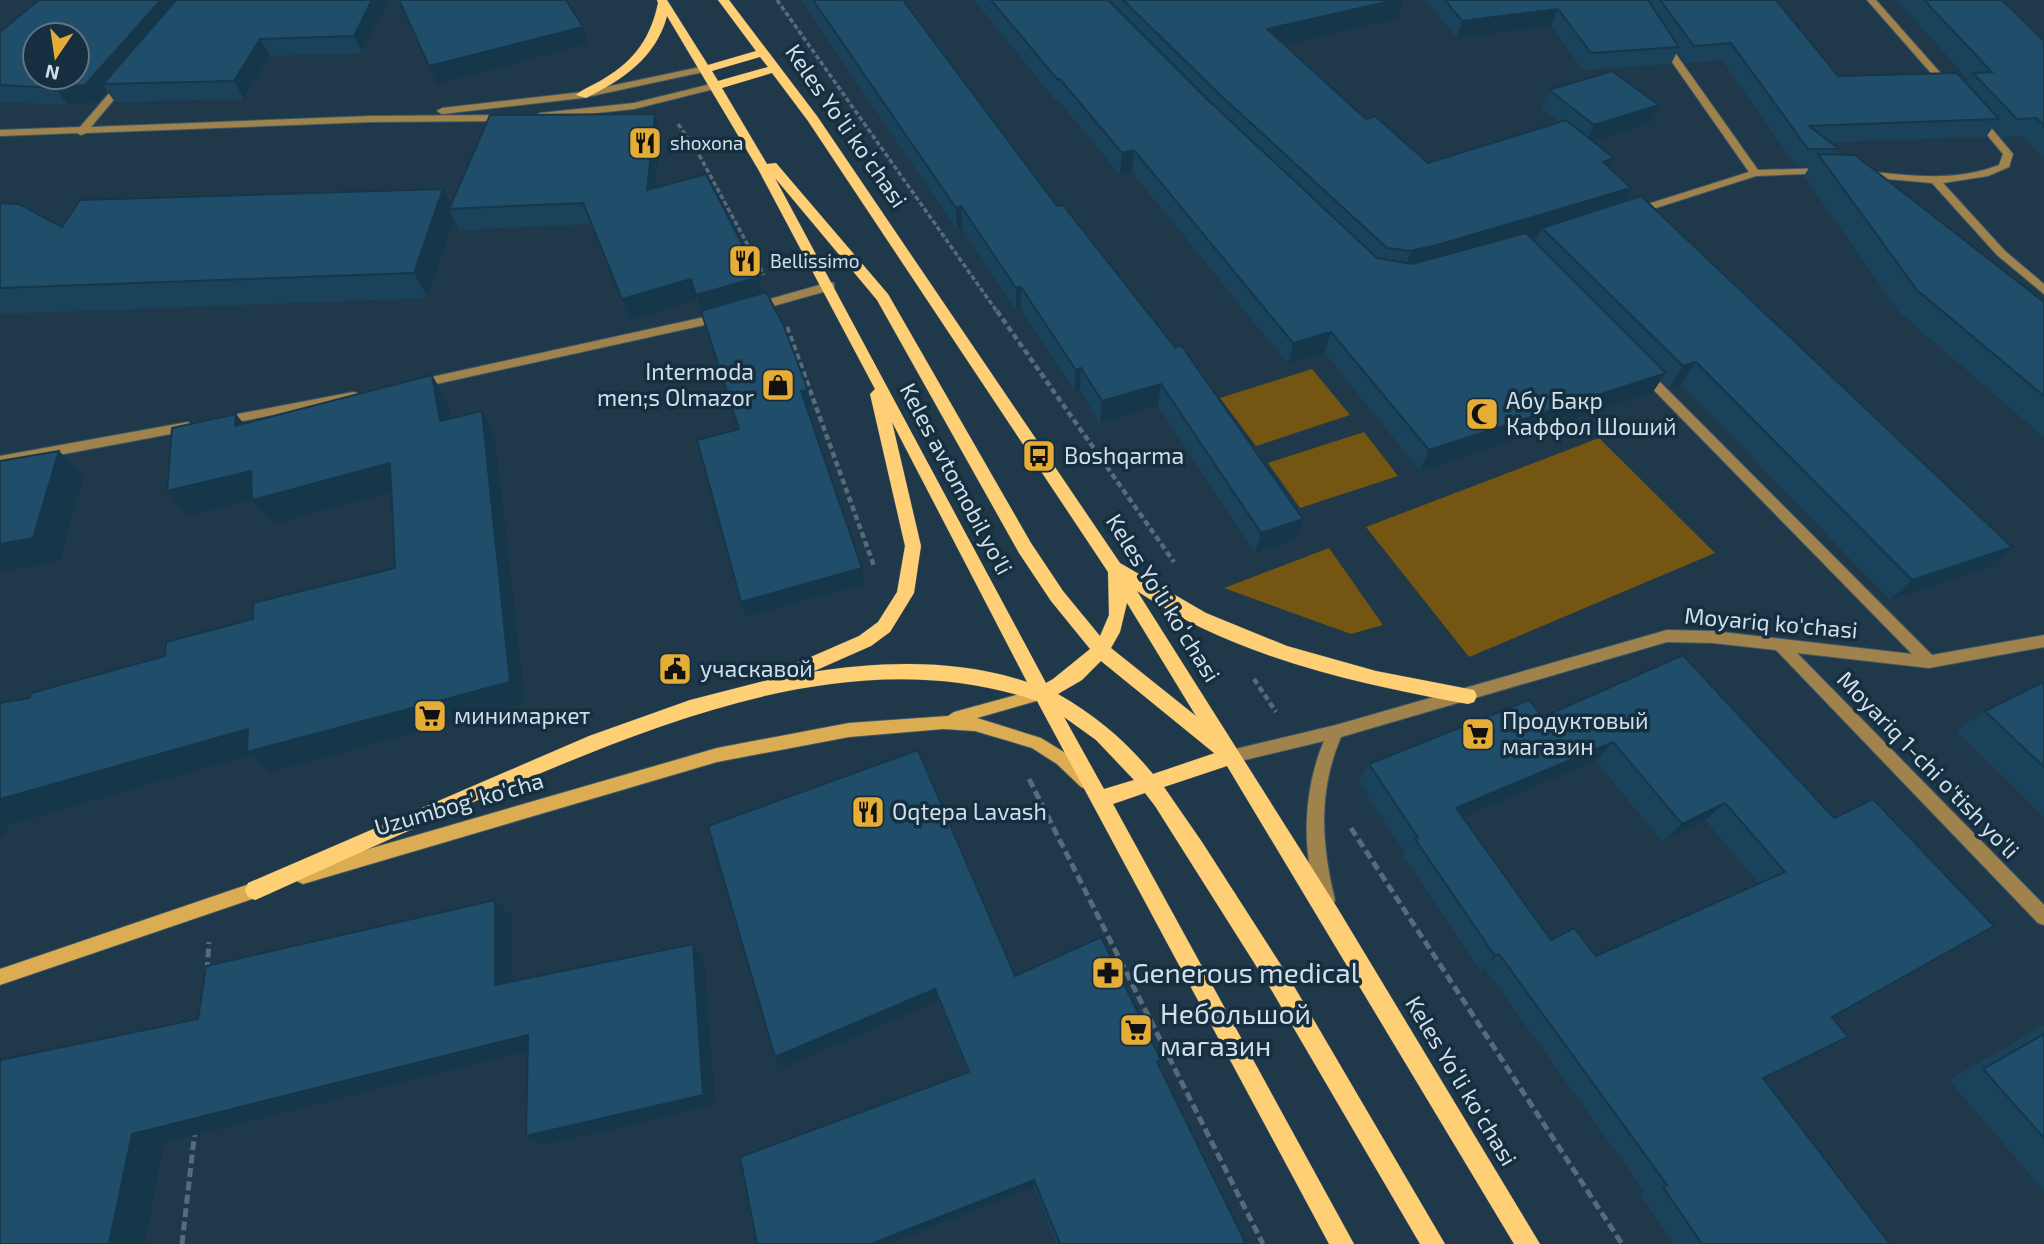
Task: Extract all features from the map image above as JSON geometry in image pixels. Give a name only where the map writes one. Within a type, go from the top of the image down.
[{"type":"main road","name":"Keles Yoʻli koʻchasi","points":[[723,0],[821,131],[1111,564],[1331,916],[1528,1244]]},
{"type":"main road","points":[[663,1],[747,137],[830,286]]},
{"type":"main road","points":[[582,95],[625,72],[648,50],[660,26],[663,1]]},
{"type":"main road","points":[[705,69],[763,53]]},
{"type":"main road","points":[[715,86],[775,69]]},
{"type":"main road","points":[[747,137],[883,297],[1025,548],[1057,596],[1102,651],[1231,756]]},
{"type":"main road","name":"Keles avtomobil yo'li","points":[[830,286],[1042,694]]},
{"type":"main road","points":[[255,890],[555,758],[745,692],[865,641],[884,627],[905,593],[913,562],[913,547],[873,370]]},
{"type":"main road","points":[[1111,564],[1146,589],[1180,608],[1266,646],[1351,673],[1468,696]]},
{"type":"main road","name":"Uzumbog' ko'cha","points":[[1042,694],[1077,674],[1102,651],[1111,635],[1119,600],[1111,564]]},
{"type":"main road","points":[[745,692],[841,677],[902,672],[988,679],[1042,694],[1080,716],[1112,744],[1169,808],[1262,953],[1433,1244]]},
{"type":"main road","points":[[1042,694],[1102,799],[1342,1244]]},
{"type":"main road","points":[[1102,799],[1231,756]]},
{"type":"street","points":[[1871,0],[1958,97]]},
{"type":"street","points":[[1656,32],[1755,173]]},
{"type":"street","points":[[372,118],[582,95],[705,69]]},
{"type":"street","points":[[81,132],[128,77]]},
{"type":"street","points":[[0,133],[81,132],[372,118],[537,117],[634,106],[715,86]]},
{"type":"street","points":[[1856,173],[1935,180],[1985,176],[2004,167],[2007,154],[1967,107]]},
{"type":"street","points":[[1625,215],[1755,173],[1834,171]]},
{"type":"street","points":[[1935,180],[2001,253],[2044,290]]},
{"type":"street","points":[[405,387],[701,323],[830,286]]},
{"type":"street","points":[[1637,367],[1929,662]]},
{"type":"street","points":[[214,422],[364,394]]},
{"type":"street","points":[[0,461],[201,425]]},
{"type":"street","name":"Moyariq ko'chasi","points":[[1231,756],[1336,732],[1468,696],[1667,636],[1713,637],[1929,662],[2044,641]]},
{"type":"street","name":"Moyariq 1-chi o'tish yo'li","points":[[1780,645],[2044,917]]},
{"type":"street","name":"Uzumbog' ko'cha","points":[[943,722],[1042,694]]},
{"type":"street","name":"Uzumbog' ko'cha","points":[[0,977],[255,890],[750,746],[849,730],[943,722],[975,724],[1036,743],[1062,759],[1102,799]]},
{"type":"street","points":[[1331,916],[1317,855],[1315,801],[1326,754],[1336,732]]},
{"type":"path","points":[[207,973],[212,905]]},
{"type":"path","points":[[182,1244],[195,1123]]},
{"type":"shaded area","points":[[1312,369],[1350,415],[1256,446],[1220,398]]},
{"type":"shaded area","points":[[1364,432],[1398,476],[1300,508],[1268,463]]},
{"type":"shaded area","points":[[1599,438],[1715,553],[1469,657],[1366,527]]},
{"type":"shaded area","points":[[1329,548],[1383,625],[1351,634],[1224,588]]},
{"type":"building","points":[[39,0],[161,0],[91,78],[91,21],[21,21],[21,86],[0,85],[0,32]]},
{"type":"building","points":[[176,0],[372,0],[354,36],[260,39],[234,81],[103,84]]},
{"type":"building","points":[[399,0],[566,0],[583,27],[429,66]]},
{"type":"building","points":[[813,0],[903,0],[1057,206],[1063,205],[1175,347],[1181,345],[1303,519],[1261,533],[1161,384],[1102,401],[1081,368],[1076,370],[1021,287],[1016,288],[961,206],[956,208]]},
{"type":"building","points":[[991,0],[1108,0],[1207,99],[1377,258],[1412,264],[1526,233],[1666,373],[1429,450],[1331,332],[1293,343],[1134,150],[1122,153]]},
{"type":"building","points":[[1123,0],[1396,0],[1267,29],[1366,119],[1375,116],[1428,163],[1566,120],[1614,158],[1603,162],[1631,188],[1437,245],[1411,251],[1387,248],[1217,92]]},
{"type":"building","points":[[1445,0],[1648,0],[1679,47],[1591,53],[1558,9],[1462,21]]},
{"type":"building","points":[[1660,0],[1776,0],[1838,76],[1957,73],[1999,119],[1809,126],[1839,149],[1808,149],[1731,43],[1694,46]]},
{"type":"building","points":[[1924,0],[2002,0],[2044,41],[2044,126],[2037,118],[2017,119],[1973,73],[1992,72]]},
{"type":"building","points":[[1612,71],[1659,105],[1594,125],[1549,90]]},
{"type":"building","points":[[655,114],[647,190],[706,174],[759,277],[696,295],[691,279],[622,299],[583,203],[449,209],[490,115]]},
{"type":"building","points":[[1818,154],[1855,155],[2044,302],[2044,396],[1917,290]]},
{"type":"building","points":[[443,189],[414,273],[0,288],[0,203],[19,204],[62,227],[80,200]]},
{"type":"building","points":[[1641,196],[2012,547],[1912,580],[1696,362],[1683,366],[1542,228]]},
{"type":"building","points":[[766,292],[783,324],[808,390],[801,391],[862,568],[741,602],[697,440],[739,429],[701,311]]},
{"type":"building","points":[[432,375],[440,421],[482,411],[510,682],[247,752],[248,729],[0,799],[0,703],[30,698],[31,693],[165,656],[166,642],[253,619],[253,603],[395,568],[390,463],[252,500],[251,471],[167,491],[172,428],[236,414],[235,426]]},
{"type":"building","points":[[59,451],[33,538],[0,544],[0,461]]},
{"type":"building","points":[[1683,655],[1834,818],[1873,799],[1994,926],[1832,1017],[1848,1037],[1763,1078],[1890,1244],[1702,1244],[1663,1187],[1667,1185],[1499,954],[1495,956],[1415,839],[1418,838],[1369,764],[1529,700],[1543,717]],"holes":[[[1613,742],[1682,824],[1725,803],[1785,872],[1596,956],[1574,928],[1551,940],[1456,808]]]},
{"type":"building","points":[[2044,682],[2044,767],[1985,711]]},
{"type":"building","points":[[918,750],[1015,976],[1101,937],[1161,1060],[1157,1062],[1246,1244],[1060,1244],[1034,1180],[871,1244],[757,1244],[740,1157],[969,1072],[935,989],[775,1057],[708,826]]},
{"type":"building","points":[[495,900],[495,985],[693,944],[703,1095],[526,1136],[528,1035],[132,1134],[109,1244],[0,1244],[0,1060],[198,1019],[206,966]]},
{"type":"building","points":[[2044,1034],[2044,1138],[1983,1069]]},
{"type":"place","name":"shoxona","points":[[645,143]]},
{"type":"place","name":"Bellissimo","points":[[745,261]]},
{"type":"place","name":"Intermoda men;s Olmazor","points":[[778,385]]},
{"type":"place","name":"Абу Бакр Каффол Шоший","points":[[1482,414]]},
{"type":"place","name":"Boshqarma","points":[[1039,456]]},
{"type":"place","name":"учаскавой","points":[[675,669]]},
{"type":"place","name":"минимаркет","points":[[430,716]]},
{"type":"place","name":"Продуктовый магазин","points":[[1478,734]]},
{"type":"place","name":"Oqtepa Lavash","points":[[868,812]]},
{"type":"place","name":"Generous medical","points":[[1108,973]]},
{"type":"place","name":"Небольшой магазин","points":[[1136,1030]]}]
